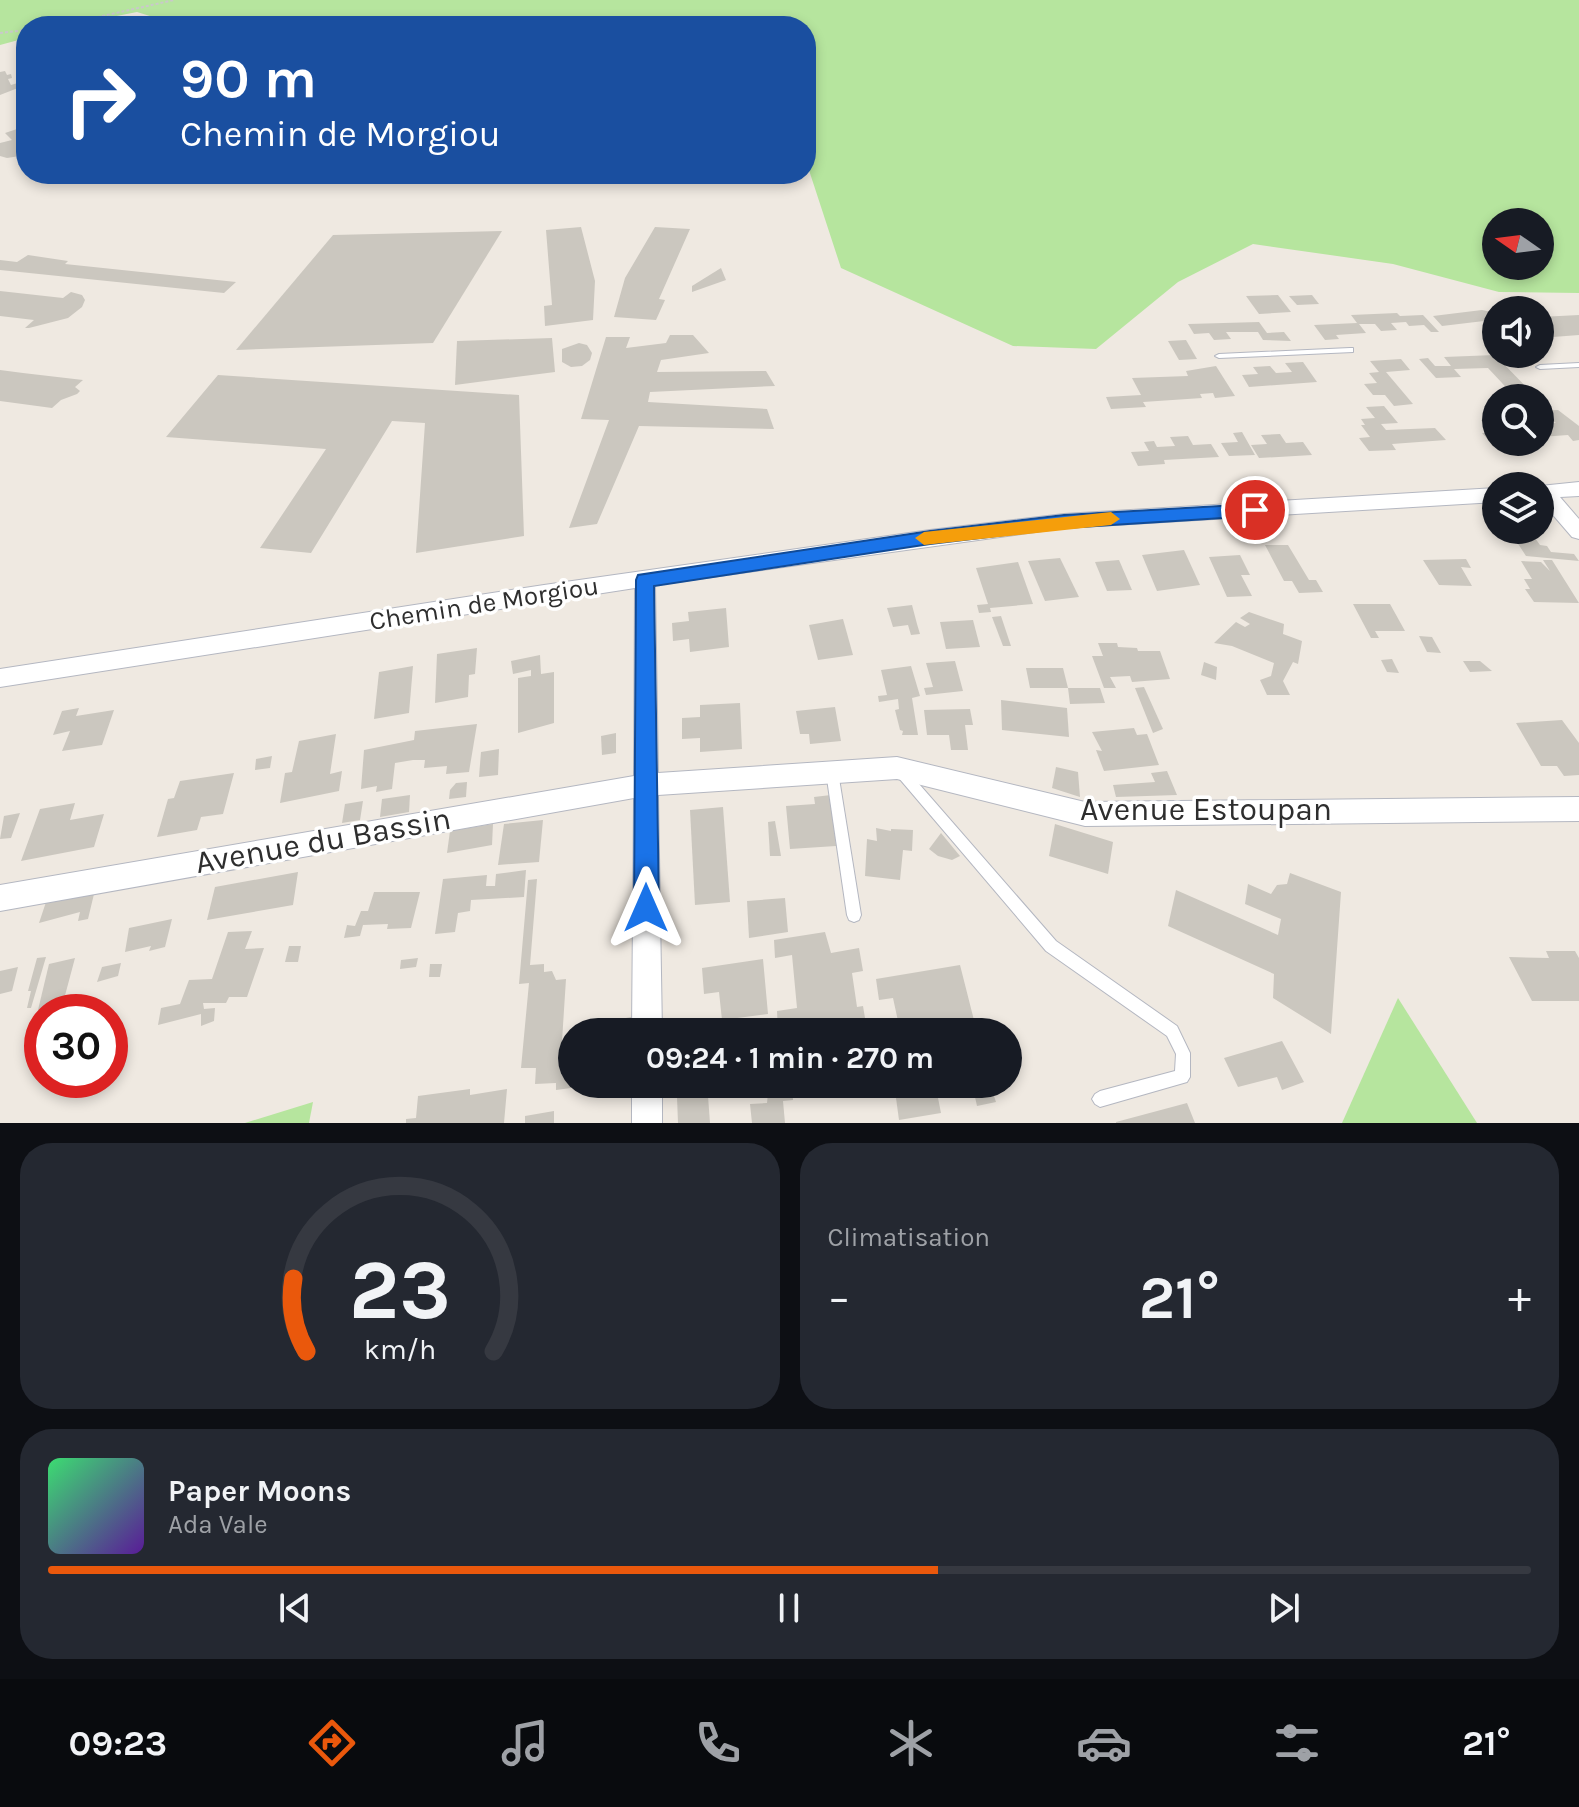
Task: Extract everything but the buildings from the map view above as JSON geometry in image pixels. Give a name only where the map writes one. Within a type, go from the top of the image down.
[{"type":"street","points":[[1554,491],[1579,489]]},
{"type":"street","name":"Chemin de Morgiou","points":[[0,678],[930,537],[1064,521],[1482,496]]},
{"type":"street","points":[[1554,504],[1579,532]]},
{"type":"street","points":[[645,580],[647,1018]]},
{"type":"street","name":"Avenue Estoupan","points":[[646,785],[897,768],[1085,814],[1579,809]]},
{"type":"street","name":"Avenue du Bassin","points":[[0,898],[646,785]]},
{"type":"street","points":[[647,1098],[647,1123]]},
{"type":"lane","points":[[1219,356],[1350,350]]},
{"type":"lane","points":[[1554,366],[1579,365]]},
{"type":"lane","points":[[897,768],[1051,946],[1172,1031],[1183,1053],[1182,1077],[1100,1099]]},
{"type":"lane","points":[[832,772],[854,915]]},
{"type":"path","points":[[103,16],[174,0]]},
{"type":"green space","points":[[0,0],[1579,0],[1579,293],[1499,292],[1393,264],[1253,244],[1178,282],[1096,349],[1013,346],[841,268],[814,184],[816,184],[816,16],[150,16],[137,12],[117,16],[16,16],[16,41],[0,45]]},
{"type":"green space","points":[[1398,998],[1477,1123],[1342,1123]]},
{"type":"green space","points":[[313,1102],[309,1123],[245,1123]]},
{"type":"slow traffic","points":[[924,538],[1064,521],[1111,519]]},
{"type":"route","points":[[646,908],[645,580],[930,537],[1064,521],[1255,510]]}]
